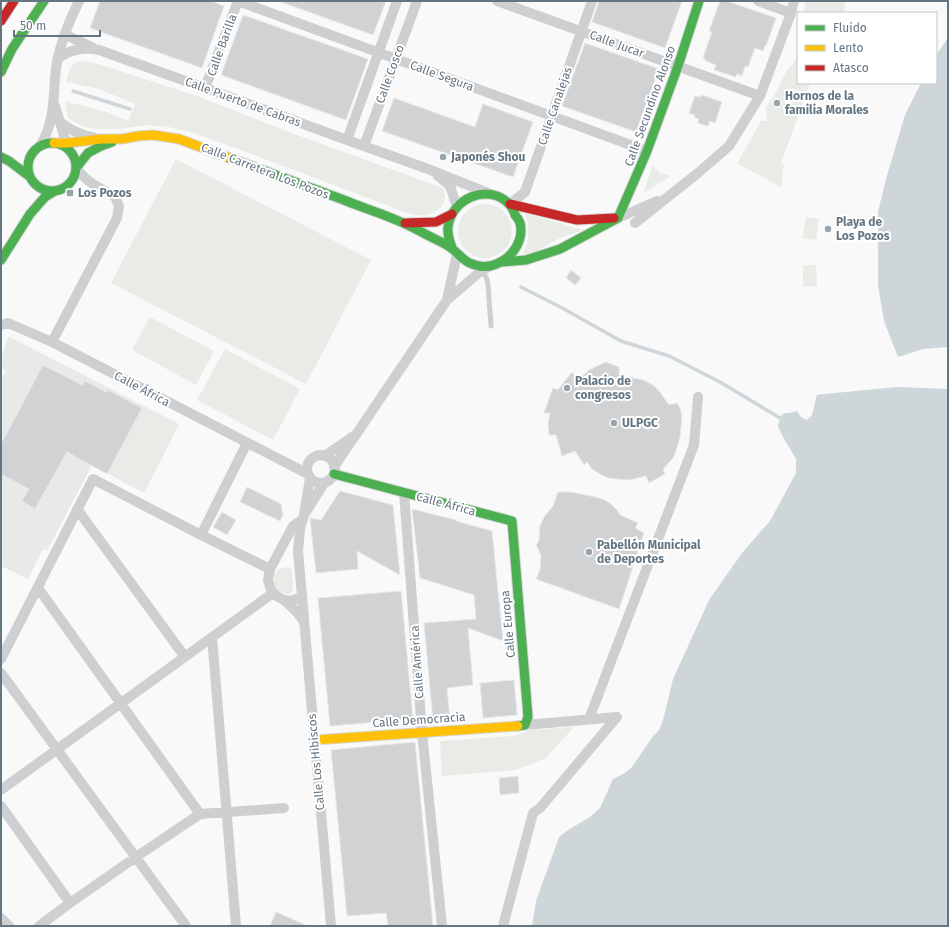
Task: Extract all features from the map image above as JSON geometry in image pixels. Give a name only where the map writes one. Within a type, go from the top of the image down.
[{"type":"main road","points":[[1,21],[14,1]]},
{"type":"main road","points":[[1,72],[12,49],[44,1]]},
{"type":"main road","name":"Calle Secundino Alonso","points":[[618,218],[647,151],[678,66],[699,1]]},
{"type":"main road","name":"Calle Carretera Los Pozos","points":[[122,138],[153,135],[179,138],[404,223],[455,251]]},
{"type":"main road","points":[[1,154],[16,154],[37,148],[47,143],[66,143],[122,138]]},
{"type":"main road","points":[[76,168],[88,153],[122,138]]},
{"type":"main road","points":[[1,260],[38,204],[45,197],[69,184],[75,174],[75,162],[71,153],[62,145],[54,143]]},
{"type":"main road","points":[[29,176],[28,163],[30,156],[37,148]]},
{"type":"main road","points":[[1,157],[29,176],[41,189],[55,191]]},
{"type":"main road","points":[[404,223],[436,222],[454,210],[464,200],[482,194],[492,195],[502,198],[510,204],[517,213],[520,224],[520,235],[517,246],[511,255],[502,262],[487,268],[464,260],[455,251],[448,237],[448,225],[454,210]]},
{"type":"main road","points":[[510,204],[577,220],[618,218]]},
{"type":"main road","points":[[502,262],[526,260],[560,249],[618,218]]},
{"type":"main road","name":"Calle África","points":[[334,471],[404,493],[512,521]]},
{"type":"main road","name":"Calle Europa","points":[[512,521],[528,716],[525,725]]},
{"type":"main road","name":"Calle Democracia","points":[[315,740],[525,725]]},
{"type":"street","points":[[37,148],[45,138],[50,125],[54,102],[57,60],[65,33],[79,1]]},
{"type":"street","name":"Calle Segura","points":[[238,1],[647,151]]},
{"type":"street","name":"Calle Barilla","points":[[206,88],[238,1]]},
{"type":"street","name":"Calle Cosco","points":[[347,140],[397,1]]},
{"type":"street","name":"Calle Cosco","points":[[364,146],[417,1]]},
{"type":"street","name":"Calle Jucar","points":[[497,1],[760,96]]},
{"type":"street","name":"Calle Canalejas","points":[[510,204],[525,192],[592,1]]},
{"type":"street","points":[[758,1],[791,13]]},
{"type":"street","points":[[634,223],[698,173],[729,146],[760,96],[791,13],[794,1]]},
{"type":"street","points":[[65,33],[70,37],[99,50]]},
{"type":"street","name":"Calle Puerto de Cabras","points":[[57,60],[66,53],[76,50],[99,50],[428,169],[492,195]]},
{"type":"street","points":[[54,102],[66,143],[71,153]]},
{"type":"street","points":[[59,121],[66,127],[79,133],[101,139]]},
{"type":"street","points":[[52,342],[117,218],[119,206],[115,197],[93,184],[76,168]]},
{"type":"street","name":"Calle Puerto de Cabras","points":[[428,169],[450,186],[454,210]]},
{"type":"street","points":[[618,218],[671,194]]},
{"type":"street","points":[[447,300],[455,251]]},
{"type":"street","points":[[309,476],[316,482],[320,483],[331,478],[358,432],[447,300],[487,268]]},
{"type":"street","name":"Calle África","points":[[1,325],[8,323],[52,342],[309,476]]},
{"type":"street","points":[[589,719],[694,446],[698,397]]},
{"type":"street","points":[[324,456],[358,432]]},
{"type":"street","points":[[201,535],[247,443]]},
{"type":"street","points":[[303,517],[309,476],[307,470],[309,462],[315,456],[324,456],[331,460],[334,471]]},
{"type":"street","name":"Calle África","points":[[281,461],[296,463],[309,462]]},
{"type":"street","points":[[1,659],[93,479],[270,569]]},
{"type":"street","points":[[305,624],[292,606],[273,593],[269,586],[268,580],[270,569],[293,526],[303,517],[324,482]]},
{"type":"street","name":"Calle América","points":[[404,493],[422,732],[442,926]]},
{"type":"street","points":[[77,510],[184,657]]},
{"type":"street","name":"Calle Los Hibiscos","points":[[303,517],[300,529],[298,551],[331,926]]},
{"type":"street","points":[[38,588],[200,814]]},
{"type":"street","points":[[1,790],[273,593]]},
{"type":"street","points":[[284,600],[291,601],[302,597]]},
{"type":"street","points":[[212,637],[236,926]]},
{"type":"street","points":[[1,673],[186,926]]},
{"type":"street","points":[[503,926],[532,813],[540,808],[617,718],[525,725]]},
{"type":"street","points":[[1,806],[70,903]]},
{"type":"street","points":[[39,926],[136,857],[200,814],[284,808]]},
{"type":"street","points":[[1,918],[9,926]]},
{"type":"lane","points":[[487,268],[491,326]]},
{"type":"shaded area","points":[[806,1],[844,1],[844,12],[804,12]]},
{"type":"shaded area","points":[[948,38],[948,352],[898,357],[884,321],[878,285],[878,212],[905,115],[920,84],[937,84],[937,54]]},
{"type":"shaded area","points":[[797,55],[797,84],[810,84],[781,163],[784,164],[781,187],[737,164],[761,121],[767,121],[766,107],[777,91],[787,70],[794,63]]},
{"type":"shaded area","points":[[81,61],[98,64],[197,96],[294,134],[443,188],[445,196],[444,202],[436,212],[432,214],[412,214],[193,133],[169,127],[145,125],[120,129],[98,129],[82,126],[68,118],[65,101],[110,113],[128,121],[135,104],[99,89],[66,82],[72,66]]},
{"type":"shaded area","points":[[176,159],[371,260],[306,384],[111,283]]},
{"type":"shaded area","points":[[653,166],[660,173],[671,176],[643,193]]},
{"type":"shaded area","points":[[485,204],[495,206],[504,212],[510,221],[512,231],[510,241],[504,250],[495,256],[485,258],[475,256],[466,250],[460,241],[458,231],[460,221],[466,212],[475,206]]},
{"type":"shaded area","points":[[525,213],[583,230],[558,239],[536,251],[522,255],[528,239],[528,224]]},
{"type":"shaded area","points":[[806,217],[819,219],[816,240],[802,238]]},
{"type":"shaded area","points":[[803,265],[816,265],[817,286],[803,287]]},
{"type":"shaded area","points":[[150,317],[214,351],[196,385],[132,350]]},
{"type":"shaded area","points":[[8,336],[179,424],[144,493],[92,465],[47,551],[43,549],[28,579],[1,566],[1,380],[6,370],[1,367],[1,360]]},
{"type":"shaded area","points":[[225,349],[300,389],[273,440],[197,400]]},
{"type":"shaded area","points":[[948,382],[948,926],[532,926],[536,901],[559,837],[590,817],[600,808],[613,779],[625,773],[632,767],[653,736],[659,730],[663,720],[673,679],[709,600],[742,553],[770,521],[796,473],[796,459],[778,426],[780,418],[784,413],[797,411],[801,417],[807,420],[812,415],[817,394]]},
{"type":"shaded area","points":[[144,409],[176,425],[143,489],[111,472]]},
{"type":"shaded area","points":[[286,567],[292,569],[293,585],[291,594],[281,592],[274,582],[274,577],[277,570]]},
{"type":"shaded area","points":[[574,727],[546,758],[516,770],[442,776],[440,741],[514,736],[531,730]]},
{"type":"pier","points":[[948,347],[948,354],[897,359],[898,357],[923,349]]},
{"type":"pier","points":[[948,380],[948,389],[897,387],[814,395],[816,392]]},
{"type":"building","points":[[100,1],[211,1],[224,6],[202,68],[90,28]]},
{"type":"building","points":[[281,1],[386,1],[373,35]]},
{"type":"building","points":[[599,1],[682,1],[665,48],[592,22]]},
{"type":"building","points":[[720,1],[727,1],[776,18],[766,46],[765,45],[763,51],[755,48],[748,67],[745,66],[742,76],[737,74],[736,77],[714,70],[716,65],[706,61],[703,57],[712,32],[709,31]]},
{"type":"building","points":[[243,15],[368,59],[346,120],[221,75]]},
{"type":"building","points":[[585,43],[659,69],[636,132],[562,106]]},
{"type":"building","points":[[702,95],[722,102],[715,123],[710,121],[708,126],[698,123],[699,119],[694,117],[695,115],[689,113],[695,96],[701,97]]},
{"type":"building","points":[[394,98],[475,127],[483,104],[533,122],[513,177],[382,131]]},
{"type":"building","points":[[571,270],[581,278],[575,285],[566,278]]},
{"type":"building","name":"ULPGC","points":[[606,362],[619,367],[619,375],[643,380],[653,385],[669,405],[677,403],[680,408],[682,417],[680,437],[676,451],[673,458],[663,469],[665,474],[649,483],[646,476],[629,480],[608,478],[592,469],[587,462],[584,465],[575,451],[562,456],[556,435],[549,435],[548,424],[550,413],[544,413],[553,388],[558,390],[572,372],[579,379],[589,370]]},
{"type":"building","points":[[43,365],[82,385],[85,381],[106,392],[108,390],[142,408],[107,474],[67,452],[35,509],[22,501],[29,489],[1,474],[1,444]]},
{"type":"building","points":[[247,487],[281,504],[283,515],[280,521],[240,502]]},
{"type":"building","points":[[340,491],[393,505],[400,575],[357,551],[358,569],[316,573],[310,518],[321,520]]},
{"type":"building","name":"Pabellón Municipal de Deportes","points":[[558,492],[571,492],[605,500],[617,510],[620,515],[638,523],[635,528],[644,533],[619,609],[536,579],[540,570],[541,555],[536,545],[539,541],[540,526],[544,517],[553,506]]},
{"type":"building","points":[[412,509],[492,531],[503,641],[468,628],[473,685],[447,688],[450,720],[433,721],[424,623],[476,619],[474,595],[420,578]]},
{"type":"building","points":[[222,512],[236,520],[227,535],[213,527]]},
{"type":"building","points":[[401,591],[413,719],[330,726],[318,598]]},
{"type":"building","points":[[514,680],[517,715],[483,718],[480,683]]},
{"type":"building","points":[[415,742],[433,926],[388,926],[386,913],[347,916],[331,750]]},
{"type":"building","points":[[518,776],[519,793],[500,795],[499,778]]},
{"type":"building","points":[[276,912],[308,926],[270,926]]},
{"type":"waterway","points":[[73,91],[130,109]]},
{"type":"waterway","points":[[521,287],[621,341],[669,356],[720,382],[780,418]]},
{"type":"traffic: fast","points":[[1,72],[12,49],[44,1]]},
{"type":"traffic: fast","points":[[618,218],[647,151],[678,66],[699,1]]},
{"type":"traffic: fast","points":[[76,168],[88,153],[112,142]]},
{"type":"traffic: fast","points":[[47,143],[57,143],[69,150],[76,162],[76,167],[76,172],[69,184],[57,191],[47,191],[39,187],[32,180],[28,172],[28,162],[32,154],[39,147],[47,143]]},
{"type":"traffic: fast","points":[[1,157],[29,176]]},
{"type":"traffic: fast","points":[[227,157],[410,226],[445,244],[466,261],[479,266],[496,264],[510,255],[516,248],[519,240],[521,232],[520,222],[511,206],[500,198],[491,194],[481,194],[472,197],[456,208],[451,217],[448,233],[452,248]]},
{"type":"traffic: fast","points":[[1,260],[30,214],[45,197],[55,191]]},
{"type":"traffic: fast","points":[[502,262],[526,260],[560,249],[618,218]]},
{"type":"traffic: fast","points":[[334,474],[512,521],[528,717],[525,725],[518,726]]},
{"type":"traffic: slow","points":[[54,143],[101,139],[122,139],[153,135],[179,139],[227,157]]},
{"type":"traffic: slow","points":[[315,740],[518,726]]},
{"type":"traffic: jam","points":[[1,21],[14,1]]},
{"type":"traffic: jam","points":[[510,204],[577,220],[614,218]]},
{"type":"traffic: jam","points":[[405,223],[436,222],[452,214]]},
{"type":"place","name":"Hornos de la familia Morales","points":[[777,103]]},
{"type":"place","name":"Japonés Shou","points":[[443,157]]},
{"type":"place","name":"Los Pozos","points":[[70,193]]},
{"type":"place","name":"Playa de Los Pozos","points":[[828,229]]},
{"type":"place","name":"Palacio de congresos","points":[[567,388]]},
{"type":"place","name":"ULPGC","points":[[614,423]]},
{"type":"place","name":"Pabellón Municipal de Deportes","points":[[589,552]]}]
